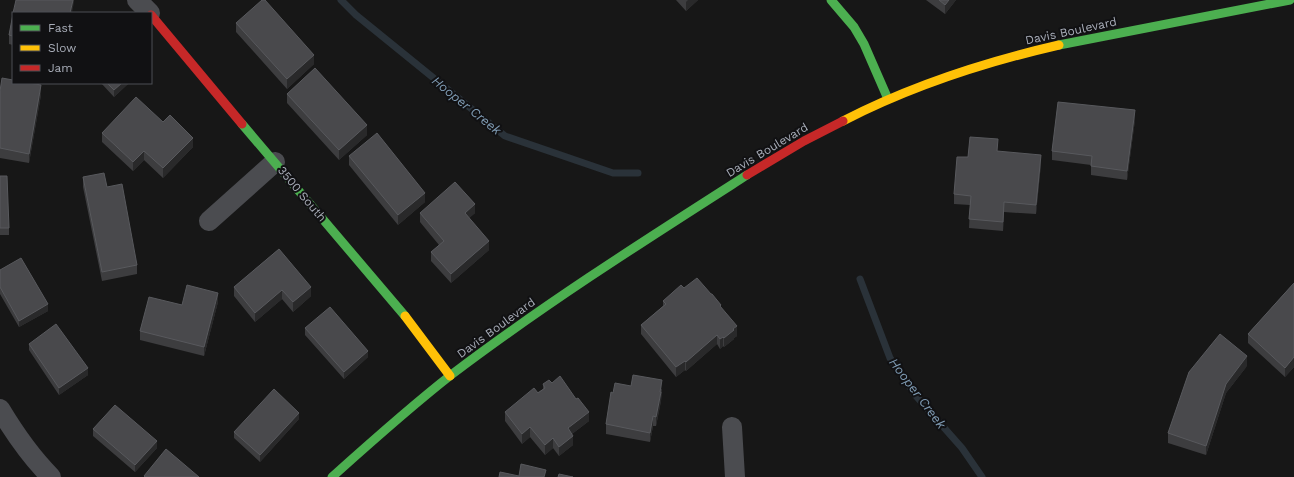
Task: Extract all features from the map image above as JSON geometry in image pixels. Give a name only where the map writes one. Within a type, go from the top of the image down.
[{"type":"street","name":"3500 South","points":[[137,0],[148,12]]},
{"type":"street","points":[[831,0],[854,27],[864,44],[888,99]]},
{"type":"street","name":"Davis Boulevard","points":[[332,477],[384,430],[450,376],[508,333],[621,256],[758,168],[804,141],[888,99],[979,66],[1029,52],[1079,40],[1290,0]]},
{"type":"street","name":"3500 South","points":[[152,16],[414,327],[450,376]]},
{"type":"street","points":[[209,221],[275,162]]},
{"type":"street","points":[[0,409],[19,440],[38,464],[52,477]]},
{"type":"street","points":[[732,427],[735,477]]},
{"type":"building","points":[[16,0],[73,0],[70,12],[13,12]]},
{"type":"building","points":[[262,0],[265,0],[314,55],[287,79],[236,23]]},
{"type":"building","points":[[939,0],[949,0],[945,5]]},
{"type":"building","points":[[12,19],[12,36],[9,35]]},
{"type":"building","points":[[315,68],[367,125],[339,150],[287,94]]},
{"type":"building","points":[[2,78],[12,80],[12,84],[41,85],[29,154],[0,148],[0,91]]},
{"type":"building","points":[[108,84],[121,84],[114,90]]},
{"type":"building","points":[[136,97],[163,122],[170,115],[193,138],[163,168],[144,151],[133,162],[102,133]]},
{"type":"building","points":[[1058,102],[1135,110],[1127,171],[1091,166],[1092,156],[1052,151]]},
{"type":"building","points":[[377,133],[425,193],[398,215],[349,156]]},
{"type":"building","points":[[970,137],[998,139],[997,151],[1041,155],[1036,205],[1004,202],[1003,222],[969,219],[971,196],[954,194],[957,157],[968,157]]},
{"type":"building","points":[[104,173],[107,187],[122,184],[137,265],[102,272],[83,177]]},
{"type":"building","points":[[0,176],[7,176],[9,228],[0,228]]},
{"type":"building","points":[[455,182],[475,204],[465,213],[489,241],[451,274],[431,252],[444,241],[420,213]]},
{"type":"building","points":[[279,249],[311,287],[293,302],[282,290],[255,313],[234,287]]},
{"type":"building","points":[[21,258],[48,304],[19,321],[0,287],[0,270]]},
{"type":"building","points":[[697,278],[712,294],[737,326],[724,338],[723,337],[720,339],[717,335],[686,362],[685,361],[676,367],[641,325],[666,304],[663,301],[681,285],[684,288]]},
{"type":"building","points":[[1294,283],[1294,357],[1285,368],[1248,334]]},
{"type":"building","points":[[187,285],[218,293],[204,347],[140,331],[149,297],[182,305]]},
{"type":"building","points":[[330,307],[368,351],[344,372],[305,328]]},
{"type":"building","points":[[56,324],[88,368],[59,388],[29,344]]},
{"type":"building","points":[[1220,334],[1247,356],[1226,384],[1206,446],[1168,433],[1189,372]]},
{"type":"building","points":[[633,375],[662,380],[656,417],[653,416],[650,433],[606,424],[611,392],[613,393],[615,383],[631,386]]},
{"type":"building","points":[[560,376],[576,399],[578,398],[589,412],[568,428],[573,436],[559,447],[553,438],[545,445],[530,427],[522,434],[505,412],[534,388],[538,393],[545,388],[543,384],[549,380],[552,383]]},
{"type":"building","points":[[274,389],[299,413],[260,455],[234,432]]},
{"type":"building","points":[[115,405],[157,441],[135,465],[93,429]]},
{"type":"building","points":[[166,449],[199,477],[145,477],[144,476]]},
{"type":"building","points":[[521,464],[546,470],[544,477],[499,477],[500,472],[519,476]]},
{"type":"building","points":[[559,474],[573,477],[558,477]]},
{"type":"waterway","name":"Hooper Creek","points":[[341,0],[356,15],[505,136],[613,173],[638,173]]},
{"type":"waterway","name":"Hooper Creek","points":[[860,279],[890,358],[916,396],[962,448],[982,477]]},
{"type":"traffic: fast","points":[[831,0],[854,27],[864,44],[888,99]]},
{"type":"traffic: fast","points":[[1059,45],[1290,0]]},
{"type":"traffic: fast","points":[[242,124],[405,316]]},
{"type":"traffic: fast","points":[[332,477],[451,375],[487,348],[597,272],[747,175]]},
{"type":"traffic: slow","points":[[843,121],[869,108],[949,76],[1004,59],[1059,45]]},
{"type":"traffic: slow","points":[[405,316],[450,376]]},
{"type":"traffic: jam","points":[[152,16],[242,124]]},
{"type":"traffic: jam","points":[[747,175],[804,141],[843,121]]}]
